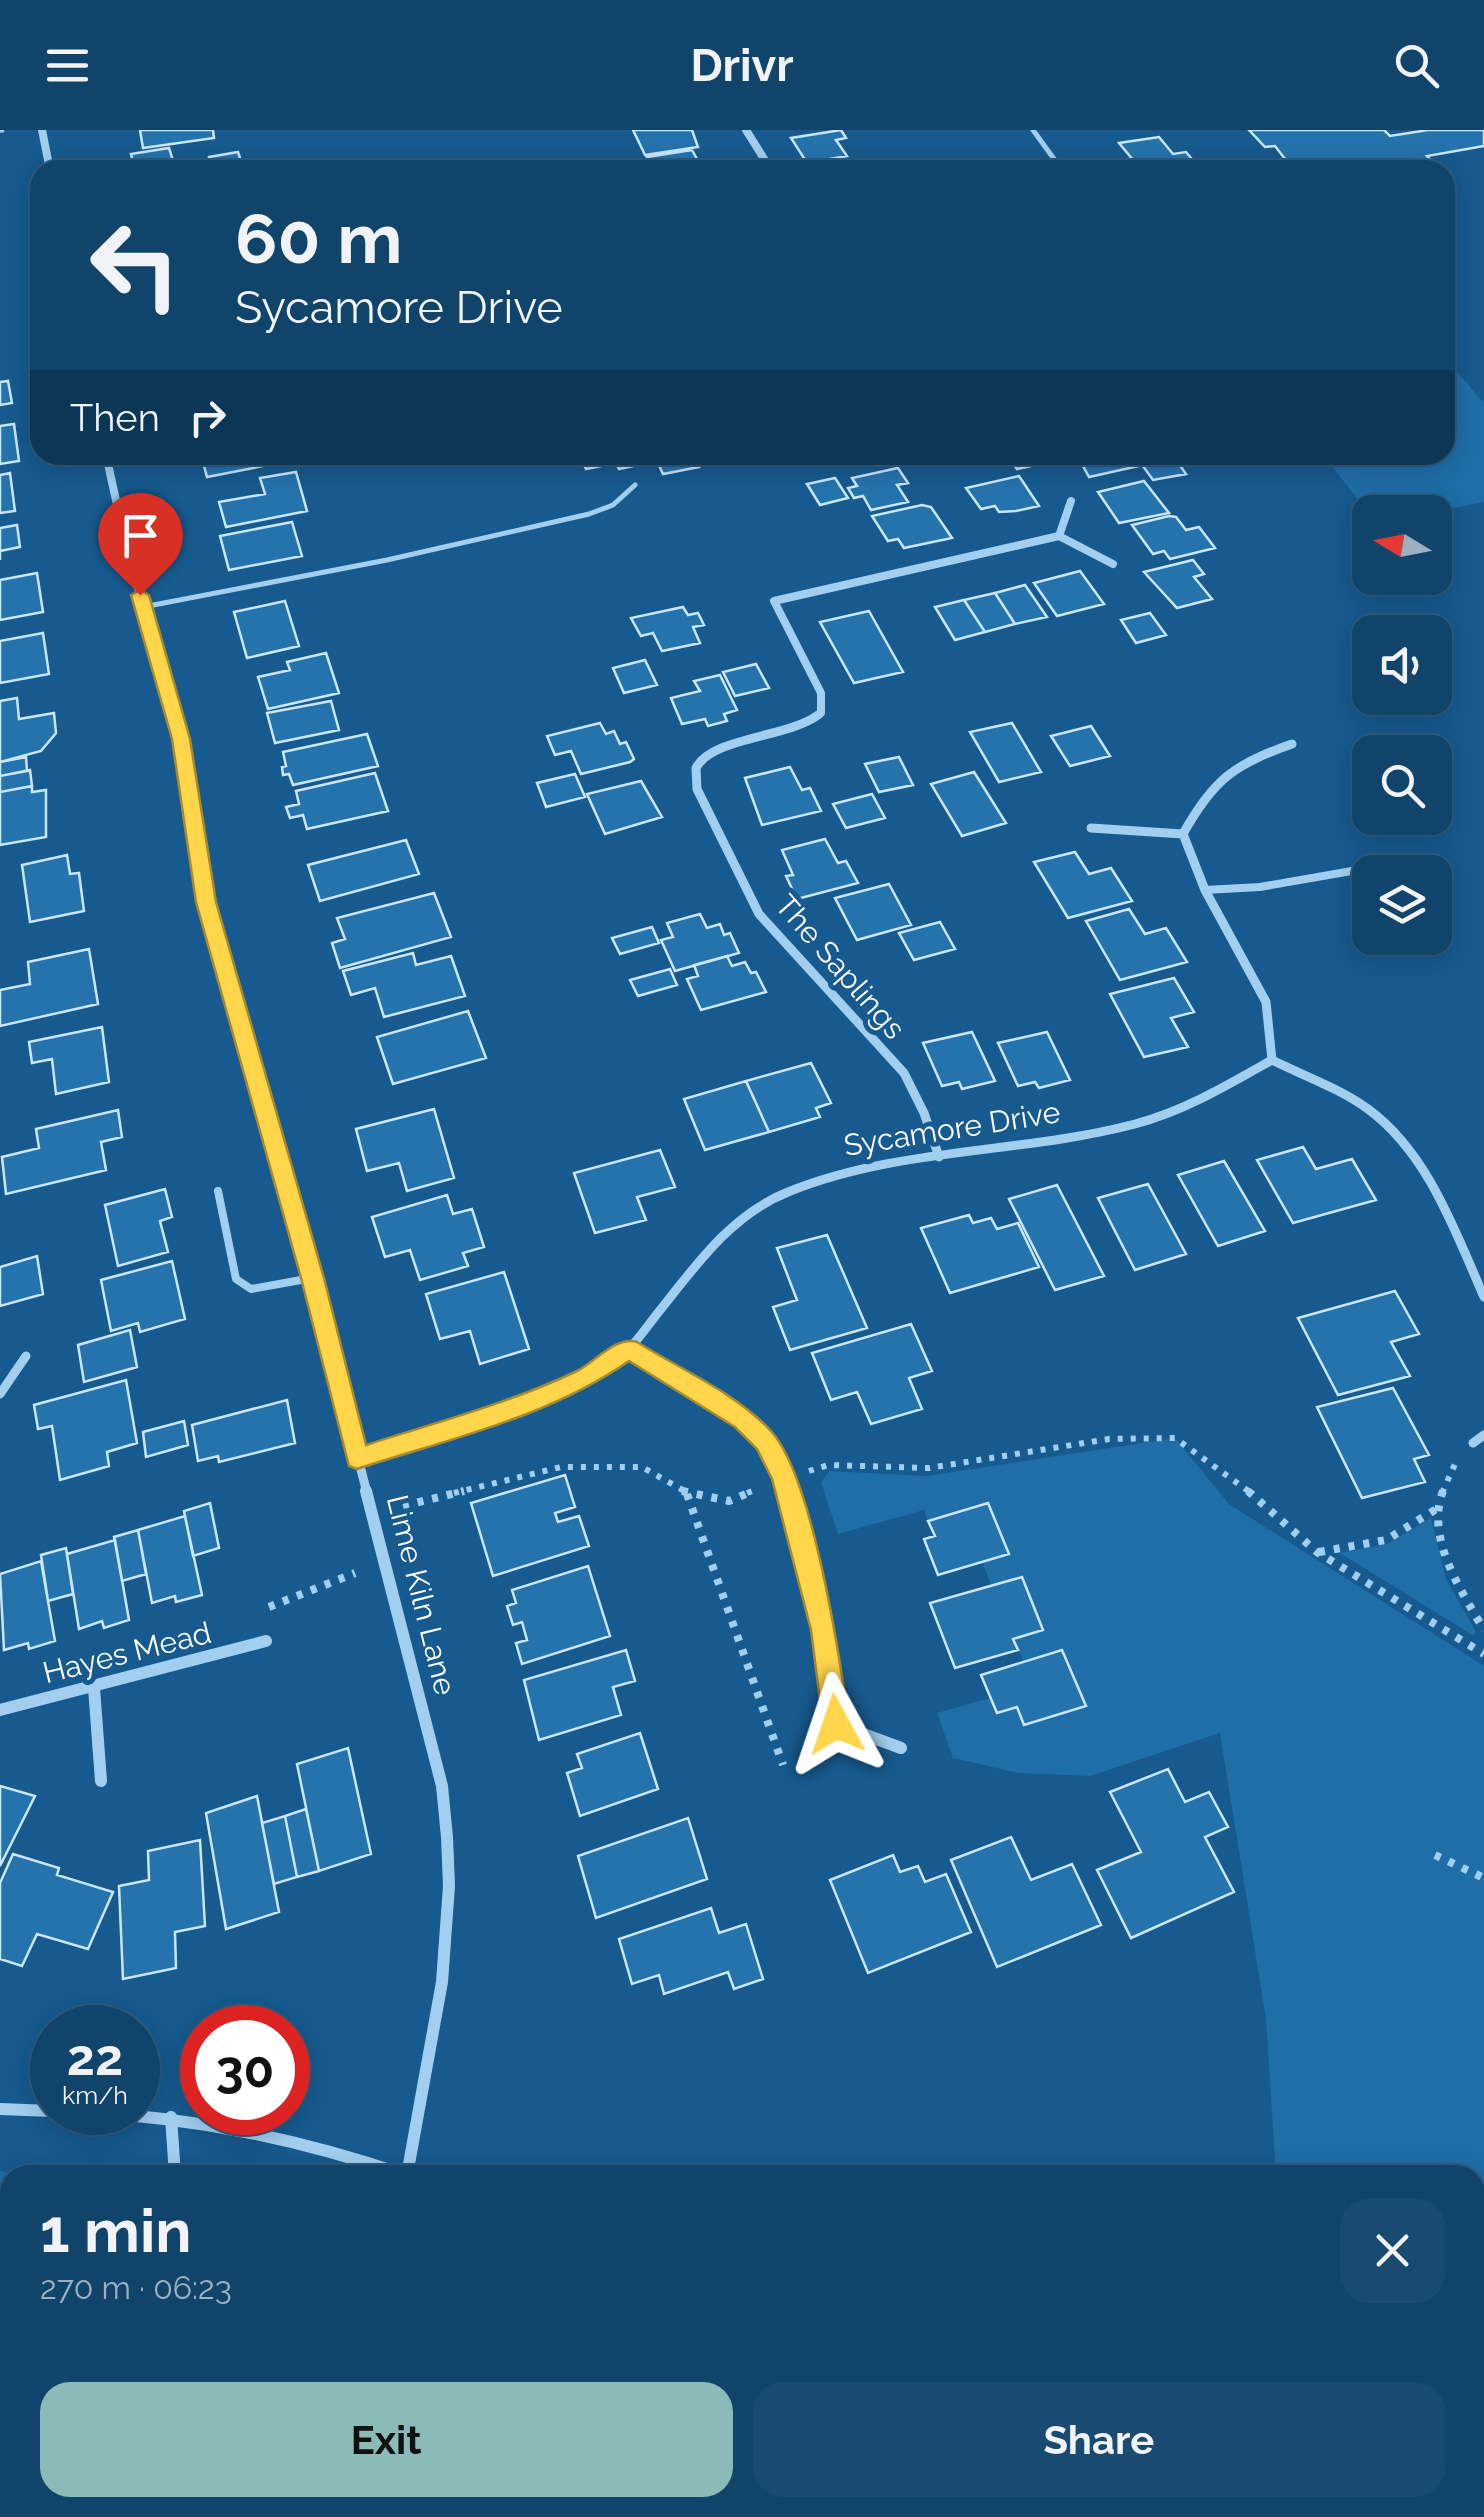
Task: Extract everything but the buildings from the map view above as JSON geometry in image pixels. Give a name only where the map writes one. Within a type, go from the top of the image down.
[{"type":"street","points":[[42,130],[48,160]]},
{"type":"street","points":[[746,130],[765,160]]},
{"type":"street","name":"Lime Kiln Lane","points":[[108,465],[181,739],[206,902],[312,1278],[442,1786],[450,1859],[445,1971],[408,2165]]},
{"type":"street","points":[[1071,500],[1059,536],[1113,564]]},
{"type":"street","name":"The Saplings","points":[[939,1157],[924,1113],[904,1073],[759,914],[697,790],[694,770],[700,758],[709,752],[802,728],[822,713],[821,694],[774,601],[1059,536]]},
{"type":"street","points":[[1292,744],[1222,774],[1204,794],[1183,834],[1205,890],[1266,1002],[1272,1060],[1367,1108],[1390,1128],[1447,1214],[1484,1297]]},
{"type":"street","points":[[1091,828],[1183,834]]},
{"type":"street","name":"Sycamore Drive","points":[[357,1458],[546,1397],[593,1374],[629,1349],[697,1264],[770,1200],[832,1175],[893,1161],[1135,1124],[1215,1092],[1272,1060]]},
{"type":"street","points":[[629,1349],[744,1420],[766,1441],[784,1478],[824,1630],[836,1724],[818,1758]]},
{"type":"street","points":[[0,1394],[26,1356]]},
{"type":"street","points":[[1473,1443],[1484,1435]]},
{"type":"street","name":"Hayes Mead","points":[[0,1710],[266,1641]]},
{"type":"street","points":[[94,1688],[102,1780]]},
{"type":"street","points":[[836,1724],[902,1748]]},
{"type":"street","points":[[0,2108],[30,2110]]},
{"type":"street","points":[[160,2115],[319,2146],[376,2165]]},
{"type":"street","points":[[171,2116],[175,2165]]},
{"type":"lane","points":[[1033,130],[1055,160]]},
{"type":"lane","points":[[143,607],[387,560],[590,514],[613,506],[635,485]]},
{"type":"lane","points":[[1205,890],[1260,886],[1352,871]]},
{"type":"lane","points":[[218,1192],[236,1280],[251,1289],[312,1278]]},
{"type":"path","points":[[373,1515],[439,1496],[588,1465],[642,1466],[686,1493],[729,1501],[828,1465],[929,1468],[1109,1440],[1175,1438],[1266,1504],[1317,1552],[1484,1654]]},
{"type":"path","points":[[1473,1443],[1458,1458],[1438,1508],[1454,1577],[1484,1630]]},
{"type":"path","points":[[686,1493],[784,1766],[818,1758]]},
{"type":"path","points":[[1317,1552],[1386,1540],[1438,1508]]},
{"type":"path","points":[[266,1641],[265,1609],[345,1576],[386,1564]]},
{"type":"path","points":[[1436,1855],[1484,1878]]},
{"type":"shaded area","points":[[1455,370],[1484,403],[1484,502],[1452,508],[1452,495],[1354,495],[1331,465],[1455,465]]},
{"type":"shaded area","points":[[1175,1438],[1229,1504],[1484,1666],[1484,2165],[1275,2165],[1266,2019],[1220,1733],[1090,1776],[1018,1773],[953,1758],[937,1713],[990,1698],[997,1713],[1017,1707],[1025,1725],[1085,1706],[1062,1651],[1024,1662],[1013,1639],[1043,1629],[1022,1577],[992,1586],[982,1562],[1009,1554],[988,1504],[928,1521],[924,1510],[838,1534],[821,1482],[829,1471],[926,1476]]},
{"type":"shaded area","points":[[1431,1518],[1446,1579],[1476,1632],[1474,1636],[1340,1553],[1387,1544]]},
{"type":"route","points":[[140,595],[181,739],[206,902],[312,1278],[357,1458],[546,1397],[593,1374],[629,1349],[719,1403],[766,1441],[796,1516],[824,1630],[836,1724]]}]
